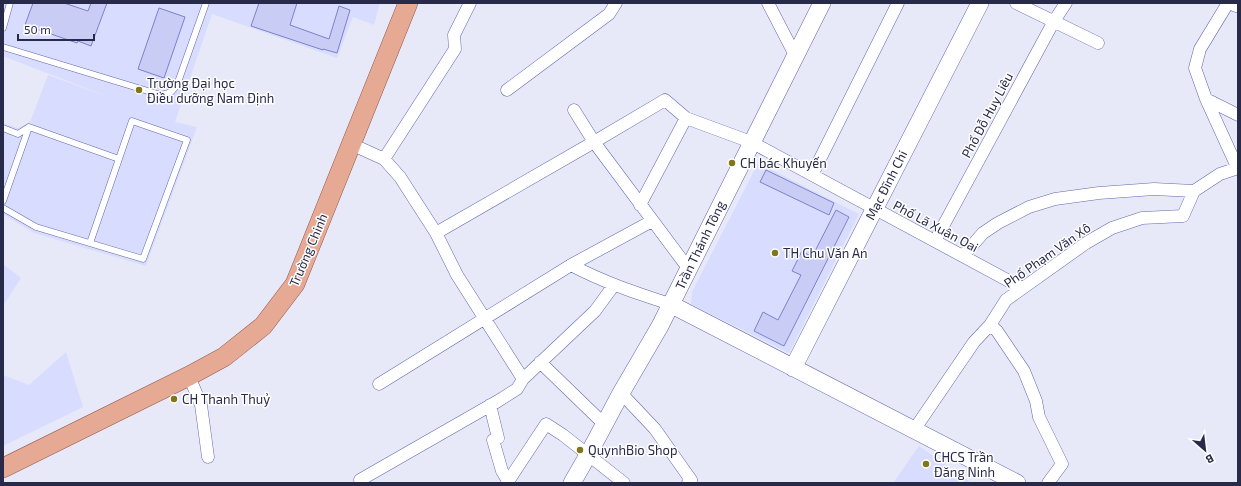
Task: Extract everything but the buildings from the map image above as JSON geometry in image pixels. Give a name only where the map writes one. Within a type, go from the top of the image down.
[{"type":"main road","name":"Trường Chinh","points":[[3,455],[186,365],[221,344],[256,317],[287,275],[397,3]]},
{"type":"main road","name":"Trường Chinh","points":[[3,468],[189,376],[224,357],[262,326],[295,284],[408,3]]},
{"type":"street","points":[[384,159],[455,49],[454,35],[470,3]]},
{"type":"street","points":[[507,90],[609,14],[616,3]]},
{"type":"street","points":[[768,3],[796,57]]},
{"type":"street","name":"Trần Thánh Tông","points":[[572,483],[621,393],[660,326],[822,3]]},
{"type":"street","points":[[812,175],[898,3]]},
{"type":"street","name":"Mạc Đĩnh Chi","points":[[793,368],[980,3]]},
{"type":"street","points":[[1016,3],[1098,43]]},
{"type":"street","name":"Phố Đỗ Huy Liêu","points":[[935,242],[1054,21],[1066,3]]},
{"type":"street","points":[[963,256],[983,233],[998,223],[1029,207],[1055,199],[1099,193],[1154,189],[1194,191],[1220,174],[1238,169],[1206,99],[1195,68],[1200,49],[1228,3]]},
{"type":"street","points":[[1206,99],[1238,115]]},
{"type":"street","points":[[436,232],[665,100],[686,118],[640,205]]},
{"type":"street","points":[[574,110],[594,142],[688,268]]},
{"type":"street","name":"Phố Lã Xuân Oai","points":[[686,118],[751,142],[1022,288]]},
{"type":"street","points":[[351,144],[384,159],[400,177],[436,232],[458,275],[523,379]]},
{"type":"street","name":"Phố Phạm Văn Xô","points":[[914,430],[974,342],[990,325],[1006,300],[1086,243],[1112,228],[1142,218],[1182,216],[1194,191]]},
{"type":"street","points":[[379,384],[571,265],[652,221]]},
{"type":"street","points":[[571,265],[593,277],[670,304],[1017,483]]},
{"type":"street","points":[[360,480],[490,406],[516,389],[523,379],[540,362],[596,311],[614,285]]},
{"type":"street","points":[[990,325],[997,331],[1024,371],[1036,401],[1039,417],[1062,464],[1048,483]]},
{"type":"street","points":[[540,362],[604,424]]},
{"type":"street","points":[[189,376],[201,405],[208,457]]},
{"type":"street","points":[[621,393],[655,429],[691,480],[688,483]]},
{"type":"street","points":[[490,406],[498,438],[493,440],[502,471],[508,482],[546,424],[564,435],[620,481]]},
{"type":"lane","points":[[3,28],[10,3]]},
{"type":"lane","points":[[3,47],[161,95],[170,92],[177,85],[206,3]]},
{"type":"lane","points":[[3,208],[36,227],[143,259],[187,140],[132,121],[90,243]]},
{"type":"lane","points":[[3,128],[18,134],[29,127]]},
{"type":"lane","points":[[29,127],[119,159]]},
{"type":"lane","points":[[3,201],[29,127]]},
{"type":"shaded area","points":[[3,3],[380,3],[374,25],[353,17],[337,58],[212,14],[175,122],[197,127],[146,266],[34,233],[3,214],[3,123],[18,128],[30,122],[48,75],[114,99],[3,56]]},
{"type":"shaded area","name":"TH Chu Văn An","points":[[758,163],[859,214],[789,353],[691,304],[692,292]]},
{"type":"shaded area","points":[[3,264],[21,278],[3,306]]},
{"type":"shaded area","points":[[66,352],[83,407],[3,446],[3,375],[29,385]]},
{"type":"shaded area","name":"CHCS Trần Đăng Ninh","points":[[919,446],[972,483],[893,483]]},
{"type":"place","name":"Trường Đại học Điều dưỡng Nam Định","points":[[139,90]]},
{"type":"place","name":"CH bác Khuyến","points":[[732,163]]},
{"type":"place","name":"TH Chu Văn An","points":[[775,253]]},
{"type":"place","name":"CH Thanh Thuỷ","points":[[174,399]]},
{"type":"place","name":"QuynhBio Shop","points":[[580,450]]},
{"type":"place","name":"CHCS Trần Đăng Ninh","points":[[926,464]]}]
